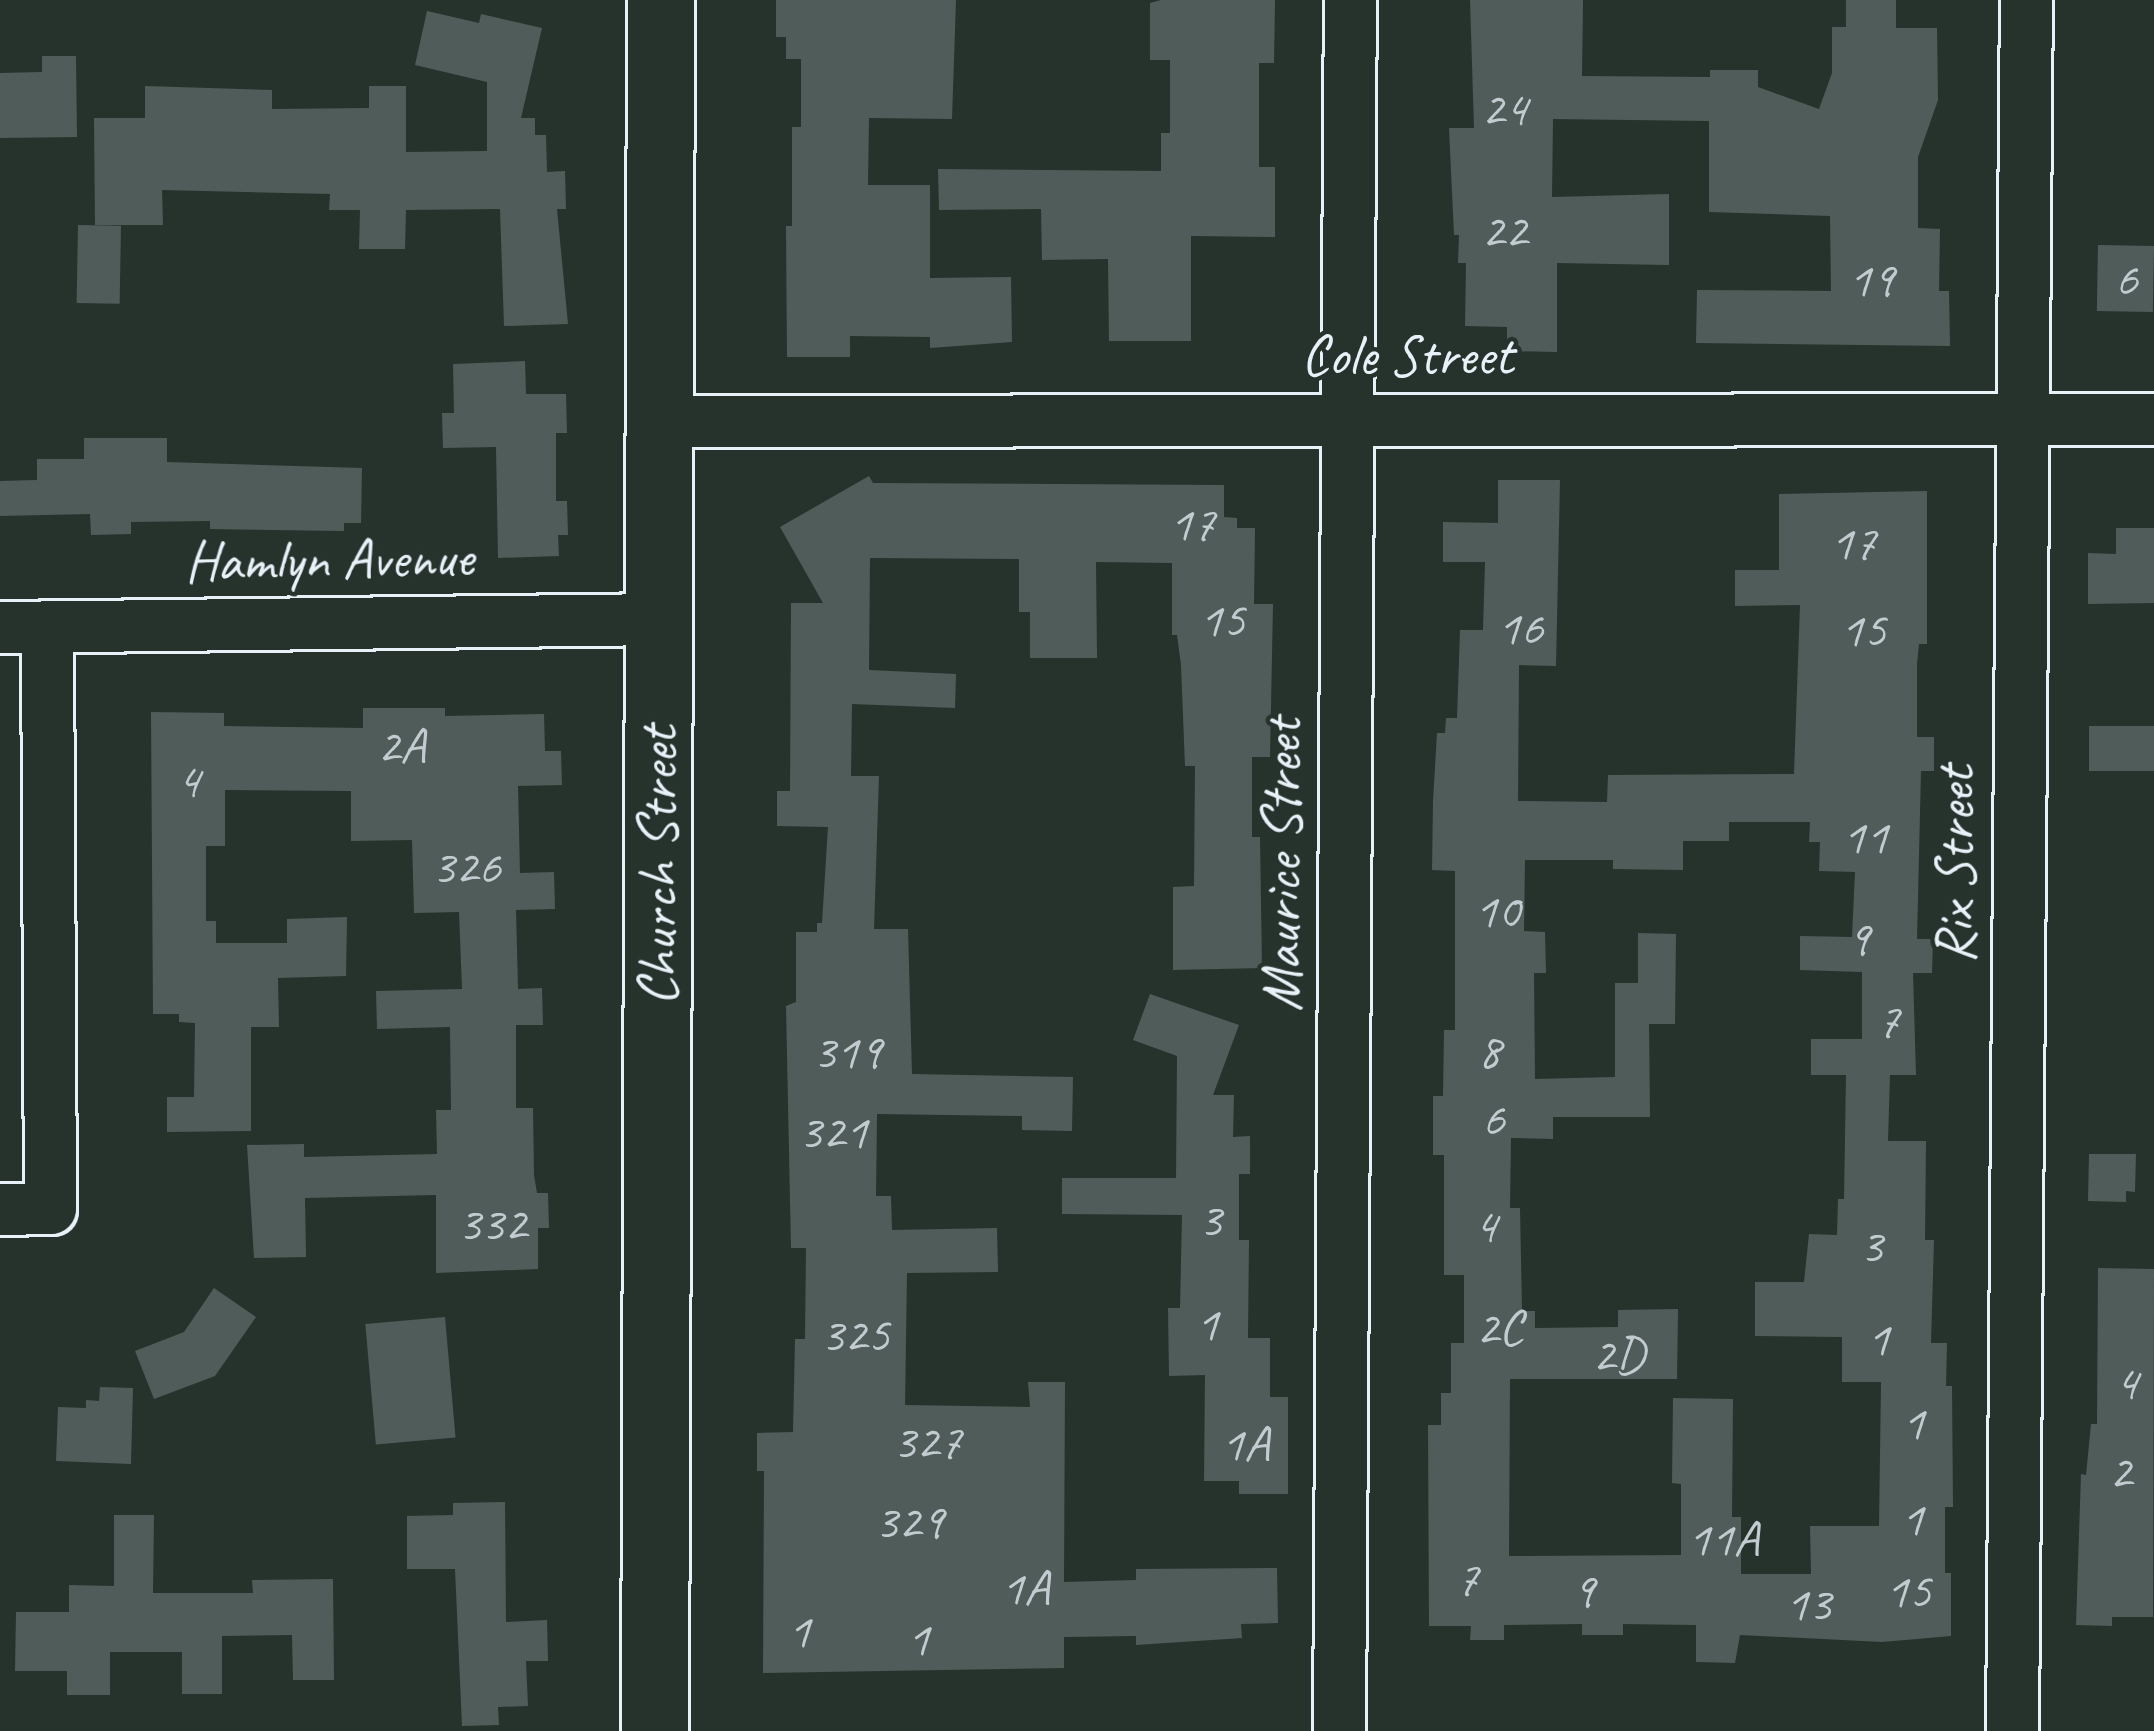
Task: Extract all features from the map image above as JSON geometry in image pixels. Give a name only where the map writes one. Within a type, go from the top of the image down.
[{"type":"main road","name":"Church Street","points":[[655,1731],[661,0]]},
{"type":"street","name":"Maurice Street","points":[[1339,1731],[1351,0]]},
{"type":"street","name":"Rix Street","points":[[2012,1731],[2026,0]]},
{"type":"street","name":"Cole Street","points":[[660,421],[2154,419]]},
{"type":"street","name":"Hamlyn Avenue","points":[[23,627],[660,619]]},
{"type":"street","points":[[0,1209],[50,1208],[23,627]]},
{"type":"building","points":[[776,0],[956,0],[952,119],[869,118],[868,185],[930,185],[930,278],[1011,277],[1012,342],[930,348],[930,337],[850,336],[850,357],[787,357],[786,226],[792,226],[792,127],[801,127],[801,59],[786,59],[786,37],[776,37]]},
{"type":"building","points":[[1275,0],[1274,63],[1259,63],[1259,167],[1275,167],[1275,237],[1191,236],[1191,341],[1109,341],[1108,259],[1042,260],[1041,209],[939,210],[938,169],[1161,171],[1161,133],[1170,133],[1170,60],[1150,60],[1150,3]]},
{"type":"building","points":[[1470,0],[1583,0],[1582,76],[1710,77],[1710,70],[1758,70],[1758,87],[1819,109],[1832,73],[1832,27],[1846,27],[1846,0],[1896,0],[1896,28],[1937,28],[1938,100],[1918,157],[1918,228],[1940,229],[1939,291],[1949,291],[1950,346],[1696,343],[1697,290],[1831,291],[1830,216],[1709,212],[1709,121],[1553,119],[1552,197],[1669,194],[1669,265],[1557,263],[1557,352],[1507,351],[1507,327],[1465,326],[1466,263],[1458,263],[1459,235],[1454,235],[1449,128],[1474,128]]},
{"type":"building","points":[[427,11],[479,23],[481,14],[542,28],[521,118],[535,118],[535,135],[546,135],[547,172],[565,171],[566,209],[557,209],[568,324],[504,326],[500,209],[406,210],[405,249],[359,249],[360,210],[329,210],[330,194],[162,190],[163,225],[95,225],[94,118],[145,118],[145,86],[272,90],[272,109],[369,108],[369,86],[406,86],[406,152],[487,151],[487,82],[415,65]]},
{"type":"building","points":[[42,56],[76,56],[77,137],[0,138],[0,73],[42,72]]},
{"type":"building","points":[[78,225],[121,226],[120,304],[77,303]]},
{"type":"building","points":[[2098,245],[2154,246],[2153,312],[2097,311]]},
{"type":"building","points":[[525,361],[526,394],[566,394],[567,433],[556,433],[556,501],[567,501],[568,535],[558,535],[559,556],[498,558],[496,447],[443,448],[442,413],[454,413],[453,364]]},
{"type":"building","points":[[84,438],[167,438],[167,462],[362,468],[361,523],[344,523],[344,531],[210,529],[210,521],[131,522],[131,534],[91,535],[90,514],[0,516],[0,481],[37,480],[37,459],[84,459]]},
{"type":"building","points":[[869,476],[873,483],[1224,485],[1224,517],[1237,518],[1237,528],[1255,528],[1254,604],[1273,604],[1270,757],[1252,757],[1252,837],[1260,837],[1262,968],[1173,970],[1173,887],[1194,886],[1195,766],[1185,766],[1181,665],[1177,635],[1172,635],[1172,563],[1096,562],[1097,658],[1030,658],[1030,612],[1019,612],[1019,559],[870,558],[869,670],[956,674],[955,708],[852,704],[851,776],[879,776],[874,929],[908,929],[912,1074],[1073,1077],[1072,1131],[1022,1130],[1022,1116],[877,1114],[876,1196],[891,1196],[892,1230],[997,1228],[998,1272],[907,1273],[905,1405],[1030,1407],[1028,1382],[1065,1382],[1064,1582],[1136,1580],[1136,1569],[1277,1568],[1278,1623],[1241,1624],[1242,1638],[1136,1645],[1136,1636],[1064,1637],[1064,1668],[763,1673],[764,1471],[757,1471],[757,1433],[793,1432],[795,1339],[805,1339],[806,1248],[791,1248],[786,1006],[796,1002],[796,932],[817,932],[817,923],[822,923],[828,827],[777,826],[777,791],[790,791],[791,603],[823,603],[780,527]]},
{"type":"building","points":[[1498,480],[1560,480],[1556,666],[1519,665],[1518,801],[1607,802],[1608,775],[1794,774],[1800,605],[1735,606],[1735,570],[1779,570],[1779,494],[1927,491],[1927,644],[1919,644],[1917,737],[1934,737],[1934,771],[1921,771],[1917,939],[1933,939],[1932,973],[1913,973],[1916,1075],[1890,1075],[1888,1141],[1926,1141],[1925,1240],[1934,1240],[1931,1343],[1947,1343],[1946,1386],[1952,1386],[1953,1507],[1945,1507],[1951,1636],[1882,1642],[1740,1635],[1735,1663],[1696,1662],[1696,1625],[1623,1624],[1623,1635],[1582,1635],[1582,1624],[1504,1625],[1504,1640],[1470,1640],[1471,1626],[1429,1626],[1428,1425],[1441,1425],[1441,1393],[1451,1393],[1451,1343],[1464,1343],[1464,1275],[1444,1275],[1444,1155],[1433,1155],[1433,1096],[1443,1096],[1444,1030],[1455,1030],[1455,871],[1432,870],[1433,801],[1437,733],[1445,733],[1446,718],[1457,718],[1460,630],[1483,630],[1485,562],[1443,562],[1443,522],[1498,523]],"holes":[[[1729,822],[1810,822],[1809,842],[1820,842],[1819,871],[1855,872],[1852,937],[1800,936],[1800,970],[1862,972],[1862,1039],[1811,1039],[1811,1075],[1846,1075],[1844,1199],[1838,1199],[1837,1235],[1809,1234],[1804,1282],[1755,1282],[1755,1336],[1842,1337],[1842,1382],[1881,1382],[1879,1526],[1810,1526],[1811,1574],[1741,1574],[1741,1517],[1732,1517],[1733,1399],[1673,1398],[1672,1483],[1681,1484],[1681,1555],[1509,1556],[1510,1379],[1677,1379],[1678,1309],[1618,1310],[1618,1327],[1535,1328],[1535,1311],[1522,1311],[1520,1208],[1510,1208],[1511,1138],[1553,1139],[1553,1117],[1650,1117],[1649,1024],[1675,1024],[1676,934],[1638,933],[1638,983],[1615,983],[1615,1077],[1535,1079],[1534,973],[1546,973],[1545,932],[1524,931],[1525,860],[1613,860],[1613,869],[1683,870],[1683,841],[1729,841]]]},
{"type":"building","points":[[2116,528],[2154,528],[2154,603],[2088,604],[2088,553],[2116,554]]},
{"type":"building","points":[[363,708],[445,708],[445,716],[544,714],[545,751],[561,751],[562,785],[518,786],[520,873],[554,872],[555,909],[516,910],[518,989],[542,988],[543,1025],[516,1025],[516,1108],[533,1108],[537,1193],[548,1193],[549,1228],[538,1228],[538,1269],[436,1273],[436,1195],[305,1198],[306,1257],[254,1258],[247,1145],[304,1144],[304,1157],[437,1154],[436,1110],[451,1110],[450,1027],[377,1029],[376,991],[462,989],[459,912],[414,913],[412,840],[351,841],[351,791],[225,790],[225,846],[206,846],[206,921],[216,921],[216,943],[287,943],[287,919],[347,917],[346,976],[278,978],[279,1027],[251,1027],[251,1131],[167,1132],[167,1097],[194,1097],[195,1023],[179,1022],[179,1014],[153,1014],[151,712],[224,713],[224,726],[363,728]]},
{"type":"building","points":[[2089,726],[2154,726],[2154,771],[2089,771]]},
{"type":"building","points":[[1150,994],[1239,1025],[1213,1095],[1234,1095],[1233,1137],[1250,1136],[1250,1174],[1239,1174],[1239,1240],[1249,1240],[1248,1338],[1270,1338],[1270,1397],[1288,1397],[1288,1494],[1239,1494],[1239,1481],[1204,1481],[1205,1375],[1169,1376],[1168,1308],[1180,1308],[1182,1215],[1062,1214],[1062,1178],[1176,1178],[1177,1056],[1133,1040]]},
{"type":"building","points":[[2089,1154],[2136,1154],[2135,1192],[2126,1191],[2126,1202],[2088,1201]]},
{"type":"building","points":[[2098,1268],[2154,1269],[2153,1617],[2112,1617],[2112,1626],[2076,1625],[2081,1474],[2086,1475],[2091,1424],[2097,1424]]},
{"type":"building","points":[[214,1288],[256,1317],[215,1376],[154,1399],[135,1351],[184,1332]]},
{"type":"building","points":[[445,1317],[456,1438],[376,1445],[365,1324]]},
{"type":"building","points":[[100,1387],[133,1388],[131,1464],[56,1461],[58,1407],[86,1408],[86,1400],[99,1401]]},
{"type":"building","points":[[505,1502],[506,1622],[547,1620],[548,1661],[526,1661],[528,1706],[498,1707],[499,1725],[462,1726],[455,1569],[407,1569],[407,1516],[453,1515],[453,1503]]},
{"type":"building","points":[[114,1515],[154,1515],[153,1593],[253,1593],[252,1580],[333,1579],[334,1680],[293,1680],[292,1635],[222,1636],[222,1694],[182,1694],[182,1652],[110,1652],[110,1695],[67,1695],[67,1671],[15,1671],[16,1612],[69,1612],[69,1585],[114,1586]]}]
